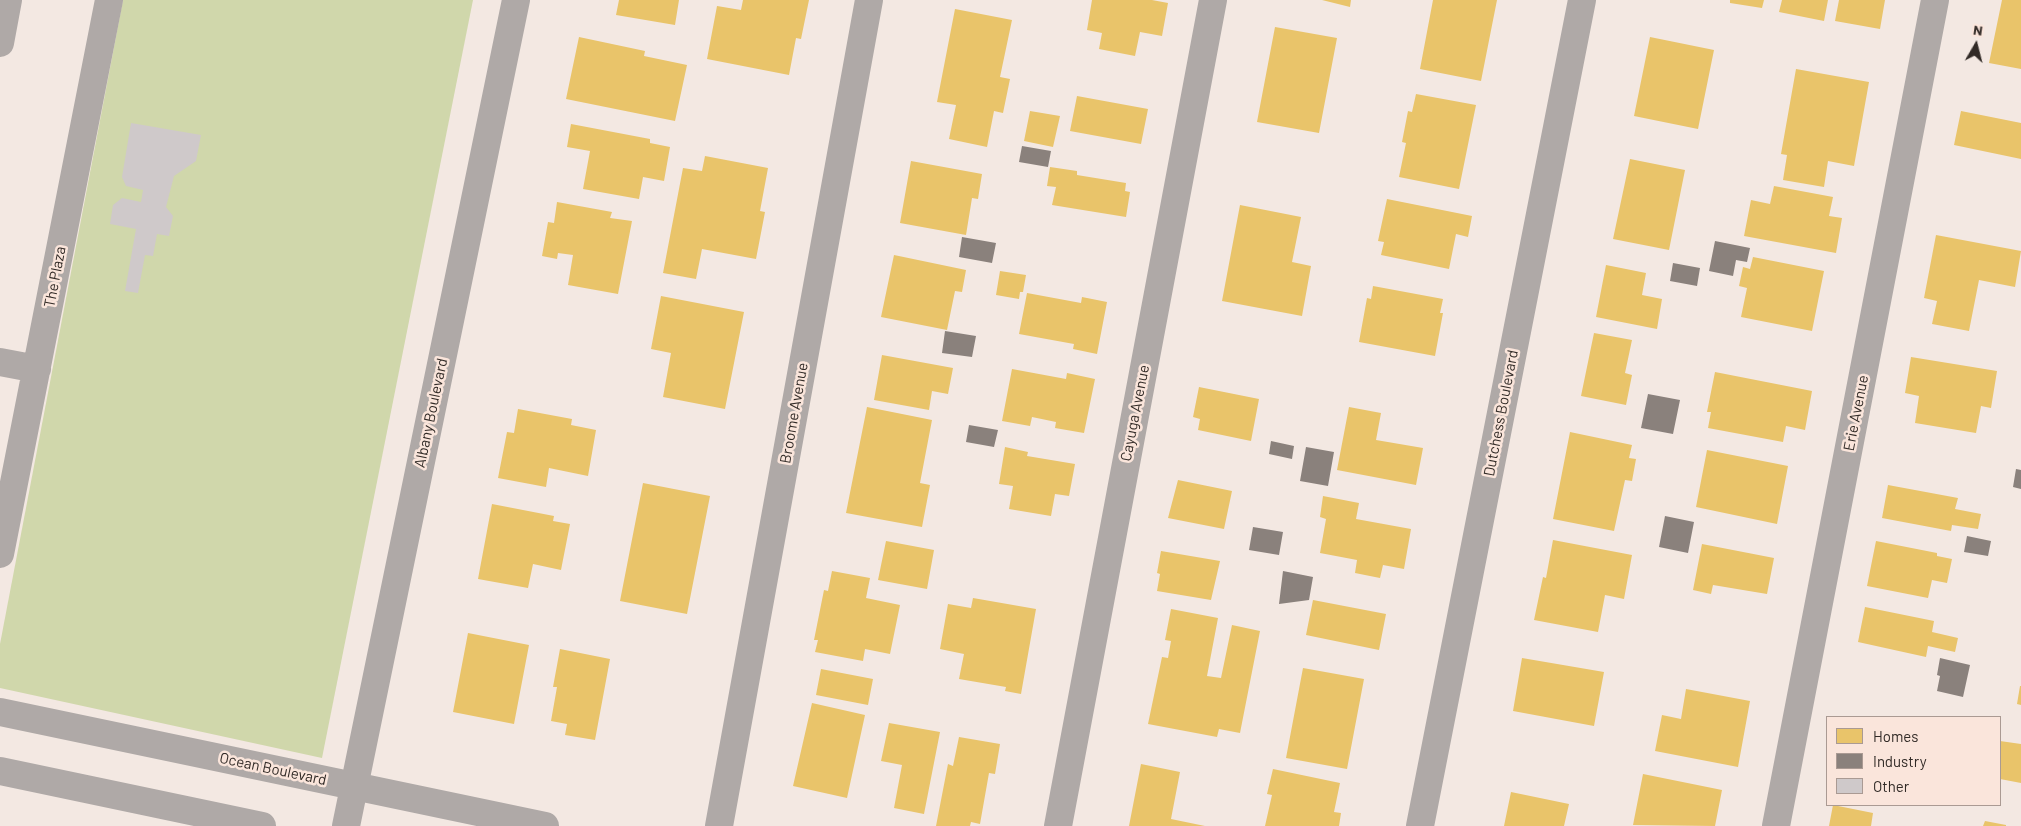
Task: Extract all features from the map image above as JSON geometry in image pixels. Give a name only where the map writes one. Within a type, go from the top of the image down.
[{"type":"street","points":[[0,43],[8,0]]},
{"type":"street","name":"The Plaza","points":[[0,554],[109,0]]},
{"type":"street","name":"Albany Boulevard","points":[[346,826],[516,0]]},
{"type":"street","name":"Broome Avenue","points":[[719,826],[870,0]]},
{"type":"street","name":"Cayuga Avenue","points":[[1058,826],[1212,0]]},
{"type":"street","name":"Dutchess Boulevard","points":[[1420,826],[1582,0]]},
{"type":"street","name":"Erie Avenue","points":[[1776,826],[1935,0]]},
{"type":"street","points":[[0,362],[37,369]]},
{"type":"street","name":"Ocean Boulevard","points":[[0,712],[545,826]]},
{"type":"street","points":[[0,771],[262,826]]},
{"type":"green space","points":[[123,0],[473,0],[322,758],[0,688],[0,644]]},
{"type":"building: Homes","points":[[619,0],[679,0],[675,25],[616,15]]},
{"type":"building: Homes","points":[[743,0],[809,0],[801,39],[796,38],[789,75],[707,59],[717,6],[741,10]]},
{"type":"building: Homes","points":[[1092,0],[1152,0],[1168,3],[1162,36],[1140,32],[1135,56],[1099,49],[1102,33],[1087,30]]},
{"type":"building: Homes","points":[[1322,0],[1351,0],[1350,7]]},
{"type":"building: Homes","points":[[1433,0],[1497,0],[1481,81],[1420,69]]},
{"type":"building: Homes","points":[[1730,0],[1764,0],[1762,8],[1730,3]]},
{"type":"building: Homes","points":[[1782,0],[1828,0],[1824,21],[1779,12]]},
{"type":"building: Homes","points":[[1839,0],[1885,0],[1880,29],[1835,21]]},
{"type":"building: Homes","points":[[2002,0],[2021,0],[2021,69],[1989,63]]},
{"type":"building: Homes","points":[[955,9],[1012,20],[1000,77],[1010,79],[1003,113],[994,111],[987,147],[949,139],[956,105],[937,102]]},
{"type":"building: Homes","points":[[1275,27],[1337,38],[1319,133],[1257,122]]},
{"type":"building: Homes","points":[[579,37],[645,51],[644,56],[687,65],[675,121],[566,99]]},
{"type":"building: Homes","points":[[1650,37],[1714,50],[1698,129],[1634,116]]},
{"type":"building: Homes","points":[[1796,69],[1869,82],[1854,166],[1828,161],[1824,187],[1783,180],[1787,155],[1781,154]]},
{"type":"building: Homes","points":[[1416,94],[1476,105],[1459,189],[1399,177],[1406,143],[1402,142],[1408,111],[1412,112]]},
{"type":"building: Homes","points":[[1077,96],[1148,109],[1141,144],[1070,131]]},
{"type":"building: Homes","points":[[1030,111],[1060,116],[1053,147],[1024,141]]},
{"type":"building: Homes","points":[[1961,111],[2021,123],[2021,159],[1954,145]]},
{"type":"building: Homes","points":[[571,124],[650,139],[650,143],[670,147],[664,181],[643,177],[639,199],[583,189],[590,151],[567,147]]},
{"type":"building: Homes","points":[[705,156],[768,168],[760,211],[765,212],[756,259],[702,249],[696,279],[663,273],[683,168],[702,171]]},
{"type":"building: Homes","points":[[1630,159],[1685,170],[1669,250],[1613,239]]},
{"type":"building: Homes","points":[[911,161],[982,174],[978,199],[972,198],[966,235],[900,223]]},
{"type":"building: Homes","points":[[1050,167],[1077,171],[1077,175],[1126,183],[1125,191],[1130,192],[1126,217],[1052,205],[1056,187],[1047,186]]},
{"type":"building: Homes","points":[[1774,186],[1833,197],[1829,216],[1842,218],[1836,253],[1744,236],[1751,200],[1770,204]]},
{"type":"building: Homes","points":[[1387,199],[1472,216],[1468,237],[1456,234],[1449,269],[1381,255],[1384,242],[1378,241]]},
{"type":"building: Homes","points":[[557,202],[612,212],[610,218],[632,221],[618,294],[568,285],[573,255],[558,253],[557,259],[542,256],[548,222],[554,223]]},
{"type":"building: Homes","points":[[1240,205],[1301,217],[1292,262],[1311,266],[1302,316],[1222,301]]},
{"type":"building: Homes","points":[[1936,235],[2021,251],[2015,287],[1979,280],[1969,331],[1932,324],[1937,301],[1924,298]]},
{"type":"building: Homes","points":[[894,255],[966,270],[962,292],[955,291],[947,330],[881,317]]},
{"type":"building: Homes","points":[[1753,257],[1824,271],[1812,331],[1741,317],[1747,288],[1739,286],[1743,267],[1750,269]]},
{"type":"building: Homes","points":[[1606,265],[1646,273],[1642,295],[1662,299],[1657,329],[1596,317]]},
{"type":"building: Homes","points":[[1000,271],[1026,275],[1023,292],[1020,292],[1019,299],[996,295]]},
{"type":"building: Homes","points":[[1373,286],[1443,299],[1440,313],[1443,313],[1435,356],[1359,342],[1367,298],[1371,299]]},
{"type":"building: Homes","points":[[1027,293],[1081,303],[1082,297],[1107,302],[1097,354],[1073,349],[1074,344],[1019,334]]},
{"type":"building: Homes","points":[[661,296],[744,312],[725,409],[663,397],[671,353],[651,349]]},
{"type":"building: Homes","points":[[1594,333],[1632,340],[1625,373],[1632,375],[1626,405],[1581,396]]},
{"type":"building: Homes","points":[[882,355],[953,368],[948,394],[932,391],[929,410],[874,400]]},
{"type":"building: Homes","points":[[1911,357],[1997,371],[1991,408],[1981,406],[1976,433],[1915,423],[1919,396],[1905,393]]},
{"type":"building: Homes","points":[[1012,369],[1066,379],[1067,373],[1095,379],[1084,433],[1055,428],[1056,422],[1032,417],[1030,426],[1002,421]]},
{"type":"building: Homes","points":[[1715,372],[1812,391],[1805,430],[1786,426],[1783,442],[1708,428],[1711,412],[1707,412]]},
{"type":"building: Homes","points":[[1199,387],[1259,399],[1251,441],[1198,430],[1200,419],[1193,417]]},
{"type":"building: Homes","points":[[867,407],[932,420],[920,483],[930,485],[922,527],[846,513]]},
{"type":"building: Homes","points":[[1349,407],[1381,413],[1376,440],[1423,448],[1416,485],[1337,470]]},
{"type":"building: Homes","points":[[518,409],[572,419],[571,425],[596,430],[588,476],[549,468],[546,487],[498,478],[507,432],[514,433]]},
{"type":"building: Homes","points":[[1570,432],[1632,445],[1629,458],[1636,459],[1632,481],[1625,480],[1614,531],[1553,519]]},
{"type":"building: Homes","points":[[1005,447],[1028,452],[1027,456],[1075,464],[1069,496],[1055,494],[1051,516],[1009,509],[1013,486],[999,484]]},
{"type":"building: Homes","points":[[1707,450],[1788,466],[1777,524],[1696,507]]},
{"type":"building: Homes","points":[[1178,480],[1232,491],[1224,529],[1168,518]]},
{"type":"building: Homes","points":[[643,483],[710,496],[687,614],[620,601]]},
{"type":"building: Homes","points":[[1888,485],[1958,498],[1955,509],[1981,514],[1978,529],[1952,525],[1951,531],[1882,518]]},
{"type":"building: Homes","points":[[1323,496],[1359,503],[1356,519],[1411,529],[1404,569],[1383,565],[1380,578],[1355,573],[1357,560],[1320,553],[1326,519],[1320,517]]},
{"type":"building: Homes","points":[[492,504],[554,516],[553,521],[570,524],[561,570],[533,564],[528,588],[478,579]]},
{"type":"building: Homes","points":[[1553,540],[1632,555],[1624,599],[1605,595],[1598,632],[1534,620],[1543,577],[1546,578]]},
{"type":"building: Homes","points":[[886,541],[934,550],[927,589],[878,580]]},
{"type":"building: Homes","points":[[1876,541],[1937,553],[1937,556],[1952,559],[1947,583],[1932,580],[1928,598],[1867,586]]},
{"type":"building: Homes","points":[[1702,544],[1774,558],[1767,594],[1713,585],[1711,594],[1693,590]]},
{"type":"building: Homes","points":[[1161,551],[1220,561],[1211,600],[1157,591],[1160,574],[1157,573]]},
{"type":"building: Homes","points":[[832,571],[870,578],[866,598],[900,605],[890,654],[865,649],[863,661],[815,652],[818,640],[814,640],[824,590],[828,591]]},
{"type":"building: Homes","points":[[973,598],[1036,609],[1021,694],[1005,691],[1006,687],[959,679],[964,654],[940,649],[948,604],[971,608]]},
{"type":"building: Homes","points":[[1313,600],[1386,614],[1379,650],[1306,635]]},
{"type":"building: Homes","points":[[1865,607],[1934,621],[1932,632],[1958,638],[1955,652],[1928,646],[1926,657],[1858,642]]},
{"type":"building: Homes","points":[[1171,609],[1218,618],[1207,676],[1221,678],[1232,625],[1260,631],[1240,733],[1219,729],[1217,737],[1148,724],[1162,657],[1168,658],[1171,641],[1165,640]]},
{"type":"building: Homes","points":[[468,633],[529,645],[514,724],[453,712]]},
{"type":"building: Homes","points":[[560,649],[610,659],[595,740],[565,735],[567,724],[551,721],[557,687],[553,687]]},
{"type":"building: Homes","points":[[1522,658],[1604,672],[1594,726],[1513,711]]},
{"type":"building: Homes","points":[[1303,668],[1364,679],[1347,769],[1286,758]]},
{"type":"building: Homes","points":[[821,669],[873,679],[868,705],[816,695]]},
{"type":"building: Homes","points":[[2021,686],[2021,705],[2017,704]]},
{"type":"building: Homes","points":[[1686,689],[1750,701],[1738,767],[1655,751],[1662,715],[1681,719]]},
{"type":"building: Homes","points":[[812,703],[865,715],[847,798],[793,786]]},
{"type":"building: Homes","points":[[889,723],[940,732],[924,814],[894,808],[902,765],[881,761]]},
{"type":"building: Homes","points":[[959,737],[1000,744],[995,774],[989,773],[980,824],[971,822],[970,826],[936,826],[948,764],[953,766]]},
{"type":"building: Homes","points":[[2001,741],[2021,744],[2021,783],[2001,779]]},
{"type":"building: Homes","points":[[1141,764],[1180,772],[1171,819],[1205,826],[1129,826]]},
{"type":"building: Homes","points":[[1273,769],[1340,783],[1334,812],[1341,813],[1339,826],[1265,826],[1272,795],[1267,794]]},
{"type":"building: Homes","points":[[1643,774],[1722,790],[1715,826],[1633,825]]},
{"type":"building: Homes","points":[[1511,792],[1569,804],[1564,826],[1504,826]]},
{"type":"building: Homes","points":[[1833,806],[1873,813],[1871,826],[1829,826]]},
{"type":"building: Homes","points":[[1985,821],[2006,825],[2006,826],[1983,826]]},
{"type":"building: Industry","points":[[1022,146],[1051,151],[1048,167],[1019,162]]},
{"type":"building: Industry","points":[[962,237],[996,243],[992,263],[959,257]]},
{"type":"building: Industry","points":[[1715,241],[1750,248],[1747,262],[1736,260],[1733,276],[1709,271]]},
{"type":"building: Industry","points":[[1673,263],[1700,268],[1697,286],[1670,281]]},
{"type":"building: Industry","points":[[945,331],[976,336],[972,357],[942,353]]},
{"type":"building: Industry","points":[[1648,394],[1680,400],[1673,434],[1641,428]]},
{"type":"building: Industry","points":[[969,425],[998,430],[994,447],[966,442]]},
{"type":"building: Industry","points":[[1271,441],[1294,446],[1292,459],[1269,454]]},
{"type":"building: Industry","points":[[1306,447],[1334,452],[1328,486],[1300,481]]},
{"type":"building: Industry","points":[[2016,469],[2021,470],[2021,489],[2013,487]]},
{"type":"building: Industry","points":[[1665,516],[1694,522],[1688,553],[1659,547]]},
{"type":"building: Industry","points":[[1253,527],[1283,532],[1279,555],[1249,550]]},
{"type":"building: Industry","points":[[1967,536],[1991,541],[1988,556],[1964,552]]},
{"type":"building: Industry","points":[[1283,571],[1313,577],[1309,600],[1279,604]]},
{"type":"building: Industry","points":[[1940,658],[1970,665],[1963,697],[1937,691],[1940,676],[1937,675]]},
{"type":"building: Other","points":[[131,123],[201,135],[196,161],[174,176],[166,207],[173,216],[169,236],[157,234],[153,256],[145,255],[138,293],[125,291],[136,229],[110,224],[113,205],[122,198],[141,202],[143,190],[126,186],[122,177]]}]
